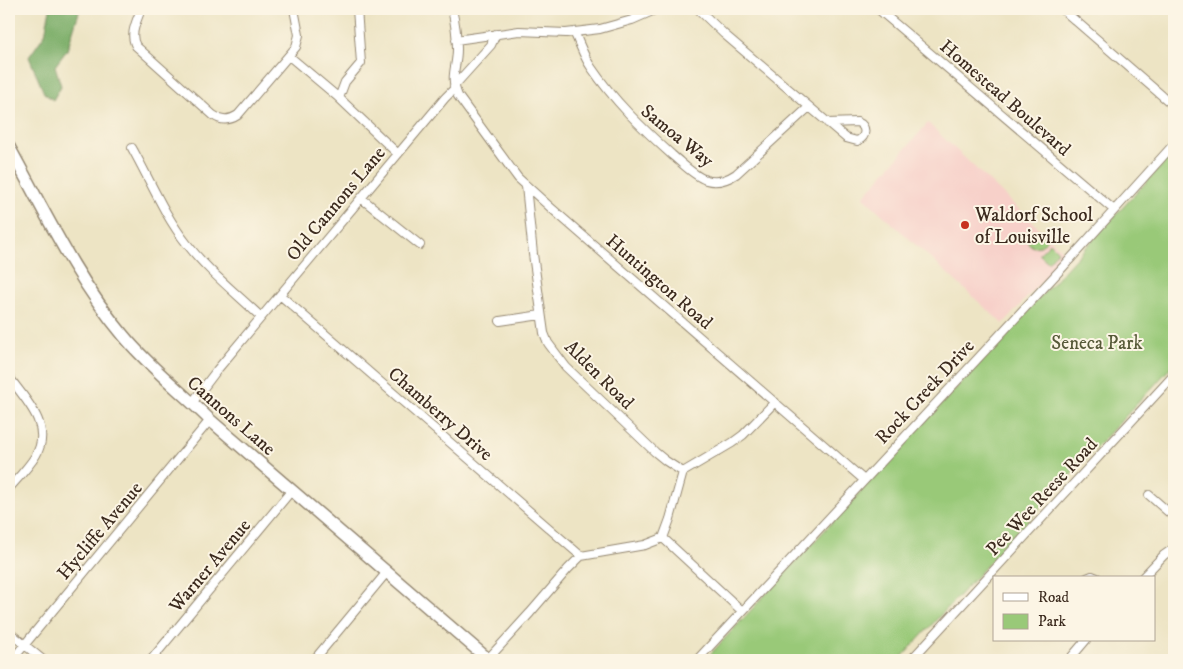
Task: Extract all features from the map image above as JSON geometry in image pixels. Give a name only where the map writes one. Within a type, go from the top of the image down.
[{"type":"main road","name":"Cannons Lane","points":[[9,147],[74,264],[106,314],[146,361],[210,420],[488,660]]},
{"type":"street","points":[[141,9],[133,34],[136,46],[213,115],[227,120],[238,116],[296,47],[299,35],[294,9]]},
{"type":"street","points":[[339,98],[345,82],[361,63],[357,9]]},
{"type":"street","points":[[452,9],[457,50],[454,87]]},
{"type":"street","points":[[456,40],[519,30],[574,32],[616,26],[656,9]]},
{"type":"street","points":[[698,9],[724,34],[828,123]]},
{"type":"street","name":"Homestead Boulevard","points":[[878,9],[1114,210]]},
{"type":"street","points":[[1062,9],[1174,106]]},
{"type":"street","name":"Samoa Way","points":[[574,32],[590,65],[623,109],[677,159],[708,180],[728,179],[736,174],[809,107]]},
{"type":"street","name":"Old Cannons Lane","points":[[192,403],[261,317],[491,45],[496,34]]},
{"type":"street","points":[[289,56],[339,98],[398,154]]},
{"type":"street","name":"Huntington Road","points":[[454,87],[458,96],[518,178],[526,186],[864,480]]},
{"type":"street","name":"Rock Creek Drive","points":[[697,660],[1174,144]]},
{"type":"street","points":[[132,148],[165,211],[186,243],[212,272],[261,317]]},
{"type":"street","name":"Alden Road","points":[[526,186],[541,315],[548,343],[566,367],[660,457],[682,472]]},
{"type":"street","points":[[361,198],[420,245]]},
{"type":"street","name":"Chamberry Drive","points":[[280,295],[581,556]]},
{"type":"street","points":[[500,321],[541,315]]},
{"type":"street","name":"Pee Wee Reese Road","points":[[911,660],[1174,375]]},
{"type":"street","points":[[9,377],[36,413],[42,433],[40,448],[9,488]]},
{"type":"street","points":[[488,660],[581,556],[645,545],[663,538],[682,472],[743,435],[775,402]]},
{"type":"street","name":"Hycliffe Avenue","points":[[12,660],[210,420]]},
{"type":"street","name":"Warner Avenue","points":[[151,660],[292,490]]},
{"type":"street","points":[[1150,495],[1174,517]]},
{"type":"street","points":[[663,538],[742,611]]},
{"type":"street","points":[[1144,576],[1174,548]]},
{"type":"street","points":[[314,660],[387,572]]},
{"type":"street","points":[[9,632],[43,660]]},
{"type":"street","points":[[1069,660],[1084,642]]},
{"type":"shaded area","name":"Waldorf School of Louisville","points":[[928,123],[1066,254],[1003,324],[863,197]]},
{"type":"green space","points":[[50,9],[80,9],[67,50],[55,66],[61,86],[53,100],[44,93],[29,57],[45,34]]},
{"type":"green space","name":"Seneca Park","points":[[1174,152],[1174,364],[899,660],[705,660]]},
{"type":"green space","points":[[1038,230],[1048,239],[1041,246],[1033,247],[1027,242]]},
{"type":"green space","points":[[1050,243],[1058,251],[1048,262],[1039,254]]},
{"type":"place","name":"Waldorf School of Louisville","points":[[965,225]]}]
